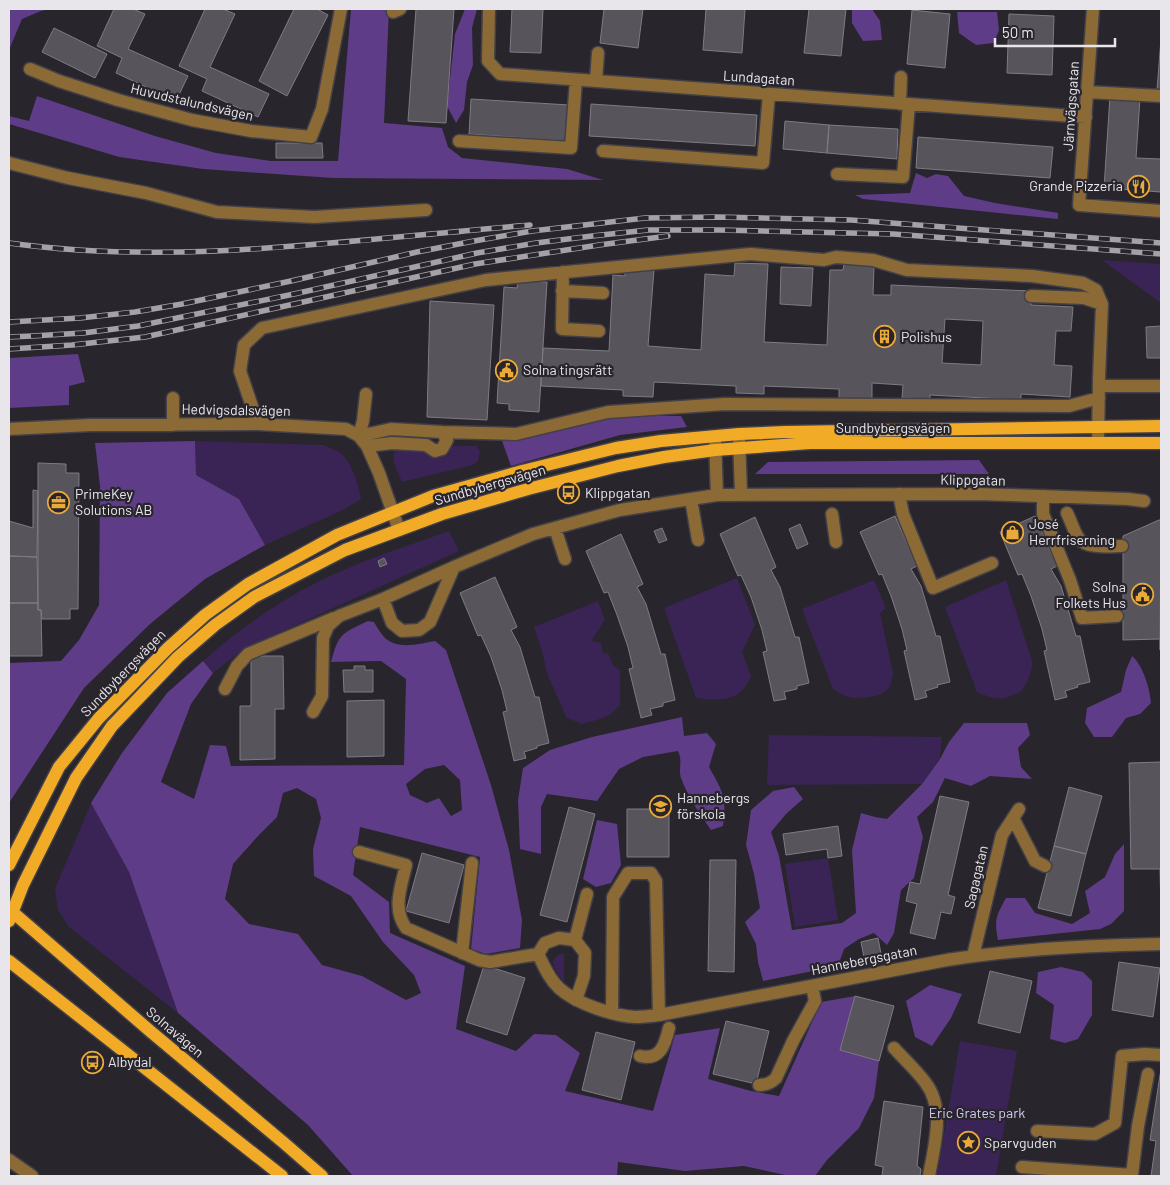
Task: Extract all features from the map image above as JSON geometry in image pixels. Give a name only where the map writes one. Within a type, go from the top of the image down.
[{"type":"main road","name":"Sundbybergsvägen","points":[[9,865],[59,766],[99,718],[168,648],[205,615],[248,584],[338,535],[432,496],[616,448],[661,441],[801,431],[1161,426]]},
{"type":"main road","name":"Sundbybergsvägen","points":[[10,914],[76,778],[112,726],[178,657],[215,625],[254,598],[345,550],[442,514],[518,491],[664,456],[810,443],[1161,443]]},
{"type":"main road","name":"Solnavägen","points":[[10,914],[322,1176]]},
{"type":"main road","points":[[9,961],[282,1176]]},
{"type":"street","name":"Huvudstalundsvägen","points":[[30,69],[59,82],[192,120],[251,131],[311,137],[322,108],[341,9]]},
{"type":"street","name":"Lundagatan","points":[[488,9],[488,61],[500,74],[1086,117]]},
{"type":"street","name":"Järnvägsgatan","points":[[1092,9],[1079,205],[1161,211]]},
{"type":"street","points":[[596,81],[598,53]]},
{"type":"street","points":[[837,174],[903,177],[904,104],[900,78]]},
{"type":"street","points":[[459,141],[571,148],[576,80]]},
{"type":"street","points":[[1087,92],[1161,96]]},
{"type":"street","points":[[603,151],[763,162],[769,94]]},
{"type":"street","points":[[9,163],[68,178],[146,193],[217,212],[315,217],[426,210]]},
{"type":"street","points":[[258,424],[240,371],[244,345],[262,328],[486,280],[750,254],[824,260],[836,258],[873,260],[907,270],[1032,276],[1083,283],[1096,290],[1102,304],[1098,442]]},
{"type":"street","points":[[562,272],[562,329],[599,330]]},
{"type":"street","points":[[562,291],[603,292]]},
{"type":"street","points":[[1031,296],[1084,298],[1102,304]]},
{"type":"street","points":[[363,441],[391,429],[516,434],[608,412],[725,404],[1069,406],[1099,392],[1161,386]]},
{"type":"street","points":[[366,394],[363,441],[379,472],[399,530]]},
{"type":"street","points":[[173,398],[173,425]]},
{"type":"street","name":"Hedvigsdalsvägen","points":[[9,429],[258,424],[346,430],[363,441]]},
{"type":"street","points":[[363,441],[426,445],[435,451],[442,449],[447,440],[442,432]]},
{"type":"street","points":[[739,434],[741,494]]},
{"type":"street","points":[[714,436],[717,495]]},
{"type":"street","name":"Klippgatan","points":[[225,689],[236,666],[248,654],[383,599],[533,534],[620,510],[691,498],[741,494],[977,494],[1144,501]]},
{"type":"street","points":[[899,494],[903,514],[933,588],[992,563]]},
{"type":"street","points":[[1043,496],[1043,514],[1070,580],[1082,618],[1117,616]]},
{"type":"street","points":[[691,498],[698,540]]},
{"type":"street","points":[[1067,513],[1078,539],[1084,544],[1092,546],[1122,546]]},
{"type":"street","points":[[832,514],[836,542]]},
{"type":"street","points":[[555,528],[565,560]]},
{"type":"street","points":[[383,599],[392,623],[402,631],[419,630],[430,622],[454,567]]},
{"type":"street","points":[[313,712],[322,696],[323,638],[328,626],[339,616]]},
{"type":"street","name":"Sagagatan","points":[[973,956],[1002,835],[1016,813],[1035,862],[1045,866]]},
{"type":"street","points":[[359,852],[406,866],[398,900],[400,920],[406,928],[479,960],[490,962],[538,954],[545,943],[559,938],[575,940],[585,953],[584,976],[576,1000]]},
{"type":"street","points":[[462,953],[472,863]]},
{"type":"street","points":[[612,1013],[612,897],[628,873],[651,873],[656,881],[659,1015]]},
{"type":"street","points":[[575,940],[587,894]]},
{"type":"street","name":"Hannebergsgatan","points":[[538,954],[546,972],[559,988],[576,1000],[612,1013],[636,1017],[659,1015],[973,956],[1031,950],[1161,944]]},
{"type":"street","points":[[759,1085],[766,1085],[776,1078],[814,1001],[812,986]]},
{"type":"street","points":[[640,1056],[650,1058],[655,1056],[665,1044],[669,1028]]},
{"type":"street","points":[[894,1048],[926,1083],[933,1095],[937,1108],[938,1125],[930,1176]]},
{"type":"street","points":[[1115,1123],[1122,1056],[1161,1055]]},
{"type":"street","points":[[1022,1167],[1132,1175],[1138,1126],[1148,1074]]},
{"type":"street","points":[[1037,1131],[1095,1134],[1115,1123],[1138,1126]]},
{"type":"street","points":[[9,1160],[32,1176]]},
{"type":"green space","points":[[1102,260],[1161,264],[1161,303]]},
{"type":"green space","points":[[195,441],[324,445],[342,454],[346,459],[354,475],[361,499],[343,510],[265,545],[239,499],[196,475]]},
{"type":"green space","points":[[451,446],[477,446],[480,452],[478,461],[473,465],[402,482],[393,461],[394,452],[398,449],[423,450],[432,457],[439,458],[449,454]]},
{"type":"green space","points":[[449,531],[459,551],[245,648],[213,673],[203,661],[264,614],[313,584],[359,563]]},
{"type":"green space","points":[[737,578],[755,625],[742,652],[751,676],[745,687],[735,696],[722,699],[696,698],[664,608]]},
{"type":"green space","points":[[874,580],[886,608],[880,613],[893,673],[892,679],[888,689],[880,694],[864,698],[848,697],[833,689],[802,609]]},
{"type":"green space","points":[[1006,580],[1033,664],[1022,690],[1005,698],[996,698],[977,692],[945,607]]},
{"type":"green space","points":[[598,601],[605,620],[592,641],[601,643],[603,654],[608,653],[613,665],[620,670],[620,705],[610,715],[581,724],[566,717],[547,673],[534,627]]},
{"type":"green space","points":[[769,735],[942,737],[940,758],[922,784],[767,785]]},
{"type":"green space","points":[[91,803],[129,872],[178,1013],[69,927],[58,910],[55,889]]},
{"type":"green space","points":[[828,858],[838,920],[795,927],[785,864]]},
{"type":"green space","points":[[564,953],[564,982],[553,962],[558,955]]},
{"type":"green space","name":"Eric Grates park","points":[[960,1041],[1017,1051],[996,1176],[937,1176]]},
{"type":"shaded area","points":[[9,9],[50,9],[22,19],[9,50]]},
{"type":"shaded area","points":[[351,9],[389,9],[384,123],[442,128],[448,147],[462,158],[567,169],[603,180],[333,178],[203,169],[119,157],[9,124],[9,116],[29,121],[37,96],[155,136],[216,153],[271,161],[338,161]]},
{"type":"shaded area","points":[[465,9],[477,9],[472,28],[473,65],[467,82],[464,110],[456,123],[447,106],[455,34]]},
{"type":"shaded area","points":[[852,9],[872,9],[880,21],[882,40],[863,41],[852,23]]},
{"type":"shaded area","points":[[957,12],[997,12],[999,30],[994,43],[976,45],[959,33]]},
{"type":"shaded area","points":[[916,173],[927,178],[936,174],[948,176],[964,196],[1058,213],[1058,219],[863,199],[855,195],[910,193]]},
{"type":"shaded area","points":[[78,354],[85,382],[69,386],[69,405],[9,408],[9,358]]},
{"type":"shaded area","points":[[610,416],[681,416],[687,427],[620,435],[511,466],[501,438]]},
{"type":"shaded area","points":[[195,441],[196,475],[239,499],[265,545],[205,579],[150,624],[84,688],[9,803],[9,663],[61,661],[79,640],[99,605],[100,486],[95,443]]},
{"type":"shaded area","points":[[979,460],[989,474],[755,474],[768,462]]},
{"type":"shaded area","points":[[368,621],[374,622],[390,642],[402,645],[415,645],[435,641],[446,650],[491,785],[509,850],[522,920],[520,948],[486,954],[471,949],[480,857],[360,827],[353,875],[389,902],[390,933],[465,966],[456,1029],[516,1051],[534,1034],[556,1035],[580,1053],[565,1091],[653,1111],[675,1035],[720,1028],[708,1079],[751,1091],[779,1096],[821,1002],[855,996],[840,1050],[879,1061],[874,1098],[859,1128],[827,1160],[815,1176],[790,1176],[744,1166],[685,1171],[618,1162],[617,1176],[353,1176],[308,1125],[178,1013],[129,872],[91,803],[122,753],[167,693],[203,661],[213,673],[191,704],[161,782],[194,799],[210,745],[226,746],[231,766],[404,765],[406,679],[381,661],[331,662],[336,645],[342,636]],"holes":[[[444,765],[460,780],[462,810],[451,816],[439,798],[427,803],[410,795],[406,784],[425,769]],[[297,788],[316,799],[321,818],[313,849],[314,876],[351,896],[383,942],[414,975],[421,993],[406,1000],[362,976],[322,965],[298,934],[249,924],[225,899],[233,864],[277,817],[283,793]]]},
{"type":"shaded area","points":[[1132,656],[1145,678],[1151,703],[1140,714],[1126,718],[1112,737],[1094,737],[1085,723],[1087,708],[1121,692],[1126,670]]},
{"type":"shaded area","points":[[682,717],[684,736],[707,733],[716,744],[709,767],[723,795],[723,826],[711,830],[694,805],[681,778],[678,751],[643,757],[619,769],[597,801],[547,794],[541,807],[541,854],[520,849],[518,800],[523,768],[550,750],[592,737]]},
{"type":"shaded area","points":[[964,723],[1027,723],[1030,735],[1018,748],[1021,767],[1032,779],[990,776],[971,786],[945,778],[933,802],[917,817],[923,837],[914,878],[901,890],[894,933],[887,945],[874,933],[859,939],[844,949],[838,966],[763,981],[756,944],[745,922],[760,908],[754,874],[746,845],[751,810],[773,791],[794,787],[803,799],[786,814],[771,832],[779,856],[792,930],[842,923],[856,913],[852,850],[861,813],[887,819],[922,784],[940,759],[949,742]]},
{"type":"shaded area","points":[[597,820],[617,824],[621,865],[611,883],[596,887],[583,879]]},
{"type":"shaded area","points":[[1124,844],[1124,911],[1111,924],[1100,929],[998,940],[997,918],[1006,898],[1025,898],[1035,913],[1072,924],[1090,913],[1085,891],[1105,877],[1115,854]]},
{"type":"shaded area","points":[[1061,967],[1083,972],[1092,981],[1092,1015],[1078,1039],[1065,1043],[1050,1039],[1054,1005],[1036,993],[1038,972]]},
{"type":"shaded area","points":[[930,985],[962,994],[951,1018],[932,1046],[915,1037],[906,1001]]},
{"type":"building","points":[[114,9],[133,9],[145,14],[128,49],[188,76],[176,101],[116,73],[122,58],[97,46]]},
{"type":"building","points":[[205,9],[223,9],[235,14],[210,67],[269,94],[258,117],[202,91],[207,79],[179,66]]},
{"type":"building","points":[[294,9],[317,9],[328,15],[287,96],[259,81]]},
{"type":"building","points":[[416,9],[454,9],[446,123],[408,121]]},
{"type":"building","points":[[512,9],[543,9],[541,53],[510,52]]},
{"type":"building","points":[[604,9],[643,9],[638,48],[600,43]]},
{"type":"building","points":[[706,9],[745,9],[742,53],[703,50]]},
{"type":"building","points":[[809,9],[846,9],[841,56],[804,53]]},
{"type":"building","points":[[912,10],[950,14],[945,68],[907,64]]},
{"type":"building","points":[[1009,14],[1054,16],[1052,75],[1007,73]]},
{"type":"building","points":[[54,28],[107,54],[95,78],[42,52]]},
{"type":"building","points":[[1161,39],[1161,90],[1157,90]]},
{"type":"building","points":[[1110,96],[1140,98],[1136,158],[1161,159],[1161,192],[1104,188]]},
{"type":"building","points":[[471,99],[569,105],[567,141],[469,134]]},
{"type":"building","points":[[591,104],[757,115],[755,146],[589,136]]},
{"type":"building","points":[[785,121],[829,125],[827,153],[783,149]]},
{"type":"building","points":[[829,125],[898,129],[897,159],[827,153]]},
{"type":"building","points":[[918,137],[1053,147],[1050,178],[916,168]]},
{"type":"building","points":[[276,143],[322,143],[323,158],[276,158]]},
{"type":"building","name":"Polishus","points":[[735,263],[768,264],[764,342],[827,345],[830,270],[843,270],[844,264],[874,266],[873,295],[891,295],[891,285],[1031,291],[1031,305],[1073,307],[1071,331],[1056,331],[1054,365],[1072,366],[1070,397],[1021,394],[1021,400],[930,395],[930,399],[902,398],[903,385],[872,383],[872,400],[839,398],[839,389],[764,386],[764,394],[736,393],[736,386],[654,382],[653,397],[623,396],[623,390],[541,386],[543,348],[609,351],[613,275],[625,276],[625,269],[654,270],[648,346],[701,350],[705,274],[734,276]],"holes":[[[945,319],[983,321],[981,365],[942,363]]]},
{"type":"building","points":[[781,267],[813,268],[811,306],[780,304]]},
{"type":"building","points":[[518,280],[547,282],[539,412],[509,410],[509,404],[497,403],[504,287],[517,288]]},
{"type":"building","points":[[430,301],[494,305],[487,420],[427,417]]},
{"type":"building","points":[[1161,326],[1161,358],[1147,358],[1146,327]]},
{"type":"building","points":[[38,463],[66,464],[66,473],[79,473],[78,609],[70,609],[70,619],[42,619],[41,610],[38,610]]},
{"type":"building","points":[[33,490],[38,491],[37,557],[9,556],[9,521],[33,528]]},
{"type":"building","points":[[895,516],[917,566],[911,569],[921,586],[936,636],[940,636],[950,682],[937,685],[938,687],[925,691],[927,697],[915,700],[904,651],[907,650],[902,629],[882,574],[879,575],[860,532]]},
{"type":"building","points":[[1035,516],[1057,566],[1051,569],[1061,586],[1076,636],[1080,636],[1090,682],[1077,685],[1078,687],[1065,691],[1067,697],[1055,700],[1044,651],[1047,650],[1042,629],[1022,574],[1018,575],[1000,532]]},
{"type":"building","points":[[755,517],[776,567],[771,570],[780,587],[795,637],[799,637],[809,683],[797,686],[797,689],[784,692],[786,699],[774,701],[763,652],[767,651],[762,630],[751,597],[741,575],[738,576],[720,534]]},
{"type":"building","name":"Solna Folkets Hus","points":[[1161,520],[1160,650],[1160,639],[1123,640],[1123,536]]},
{"type":"building","points":[[800,524],[808,544],[797,549],[789,529]]},
{"type":"building","points":[[662,528],[667,540],[659,543],[654,531]]},
{"type":"building","points":[[621,534],[643,584],[637,587],[646,604],[661,654],[665,654],[675,700],[663,703],[663,706],[650,709],[652,715],[641,718],[629,669],[633,668],[628,647],[608,592],[604,593],[586,551]]},
{"type":"building","points":[[9,556],[37,557],[38,603],[9,603]]},
{"type":"building","points":[[384,558],[387,564],[380,567],[378,561]]},
{"type":"building","points":[[495,577],[517,627],[511,630],[520,647],[535,697],[539,697],[549,743],[524,752],[526,758],[514,761],[503,712],[507,711],[502,690],[491,657],[481,635],[478,636],[460,593]]},
{"type":"building","points":[[9,603],[38,603],[38,610],[41,610],[42,656],[9,656]]},
{"type":"building","points":[[251,656],[283,656],[284,709],[275,709],[275,759],[240,760],[240,706],[251,706]]},
{"type":"building","points":[[354,666],[365,666],[365,670],[373,670],[373,692],[344,692],[343,670],[354,670]]},
{"type":"building","points":[[384,700],[384,756],[347,757],[347,701]]},
{"type":"building","points":[[1161,762],[1161,913],[1160,869],[1131,869],[1129,763]]},
{"type":"building","points":[[1069,787],[1102,796],[1086,854],[1054,846]]},
{"type":"building","points":[[940,796],[969,802],[948,895],[955,897],[951,914],[941,912],[935,939],[910,933],[917,904],[906,901],[910,882],[920,884]]},
{"type":"building","points":[[569,807],[595,814],[567,922],[540,915]]},
{"type":"building","points":[[627,809],[669,809],[669,857],[627,857]]},
{"type":"building","points":[[838,826],[842,856],[828,858],[827,849],[786,855],[783,834]]},
{"type":"building","points":[[1054,846],[1086,854],[1071,916],[1038,908]]},
{"type":"building","points":[[422,853],[464,865],[449,923],[406,911]]},
{"type":"building","points":[[710,860],[736,860],[734,972],[708,971]]},
{"type":"building","points":[[878,938],[881,954],[864,957],[861,942]]},
{"type":"building","points":[[1119,962],[1160,968],[1153,1017],[1112,1010]]},
{"type":"building","points":[[484,965],[525,978],[507,1035],[466,1022]]},
{"type":"building","points":[[990,971],[1032,981],[1020,1033],[978,1023]]},
{"type":"building","points":[[855,996],[894,1006],[879,1061],[840,1050]]},
{"type":"building","points":[[726,1021],[769,1031],[756,1084],[713,1074]]},
{"type":"building","points":[[596,1032],[635,1042],[621,1100],[582,1090]]},
{"type":"building","points":[[1161,1069],[1161,1176],[1151,1176],[1156,1141],[1150,1140]]},
{"type":"building","points":[[884,1101],[923,1107],[917,1166],[921,1169],[920,1176],[882,1176],[883,1167],[875,1165]]},
{"type":"railway","points":[[9,322],[80,318],[135,312],[182,304],[474,241],[532,231],[645,218],[717,217],[851,220],[1161,243]]},
{"type":"railway","points":[[9,243],[111,252],[214,251],[318,244],[530,225]]},
{"type":"railway","points":[[9,337],[83,333],[138,326],[294,294],[477,253],[536,243],[648,230],[893,234],[1161,254]]},
{"type":"railway","points":[[9,349],[72,345],[145,337],[475,264],[668,236]]},
{"type":"place","name":"Grande Pizzeria","points":[[1139,186]]},
{"type":"place","name":"Polishus","points":[[885,337]]},
{"type":"place","name":"Solna tingsrätt","points":[[507,370]]},
{"type":"place","name":"Klippgatan","points":[[569,493]]},
{"type":"place","name":"PrimeKey Solutions AB","points":[[59,502]]},
{"type":"place","name":"José Herrfriserning","points":[[1013,532]]},
{"type":"place","name":"Solna Folkets Hus","points":[[1142,595]]},
{"type":"place","name":"Hannebergs förskola","points":[[661,806]]},
{"type":"place","name":"Albydal","points":[[92,1062]]},
{"type":"place","name":"Sparvguden","points":[[968,1143]]}]
